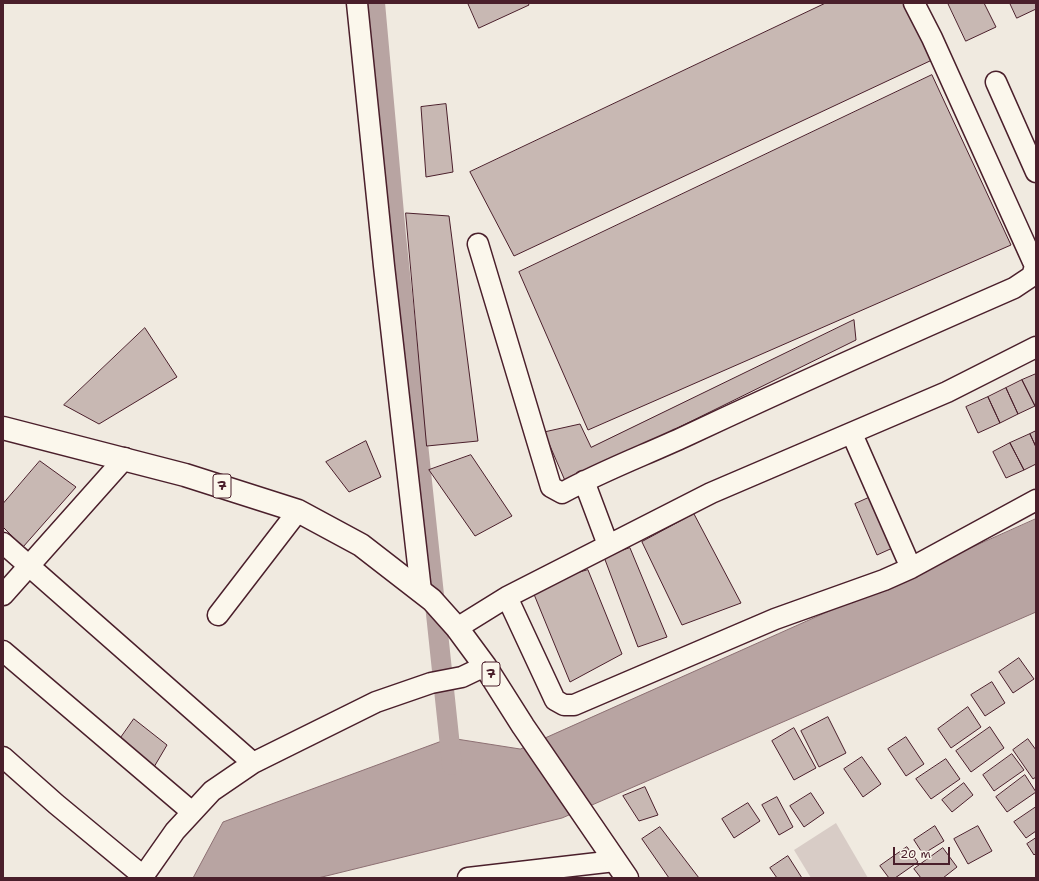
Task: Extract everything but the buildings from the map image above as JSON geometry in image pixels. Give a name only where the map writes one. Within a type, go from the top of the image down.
[{"type":"highway","name":"7","points":[[3,428],[125,458],[186,475],[298,511],[361,545],[421,591],[456,626],[485,666],[523,726],[621,870]]},
{"type":"street","points":[[357,3],[384,266],[421,591]]},
{"type":"street","points":[[478,244],[551,487],[562,493],[584,481],[633,460],[818,374],[1014,288],[1032,276],[1035,266],[932,38],[914,3]]},
{"type":"street","points":[[996,82],[1036,172]]},
{"type":"street","points":[[456,626],[507,597],[711,493],[852,434],[947,392],[1036,347]]},
{"type":"street","points":[[852,434],[911,568]]},
{"type":"street","points":[[3,595],[125,458]]},
{"type":"street","points":[[584,481],[608,545]]},
{"type":"street","points":[[507,597],[555,700],[564,706],[574,705],[775,619],[884,580],[911,568],[1036,500]]},
{"type":"street","points":[[218,615],[298,511]]},
{"type":"street","points":[[3,543],[253,763]]},
{"type":"street","points":[[3,651],[192,812]]},
{"type":"street","points":[[3,757],[143,877],[175,831],[212,791],[253,763],[376,702],[431,683],[462,677],[485,666]]},
{"type":"street","points":[[468,878],[621,870]]},
{"type":"shaded area","points":[[1036,519],[1036,612],[562,818],[318,878],[193,878],[223,822],[450,738],[520,749]]},
{"type":"shaded area","points":[[836,823],[868,878],[811,878],[794,850]]},
{"type":"waterway","points":[[375,3],[396,236],[452,765]]}]
